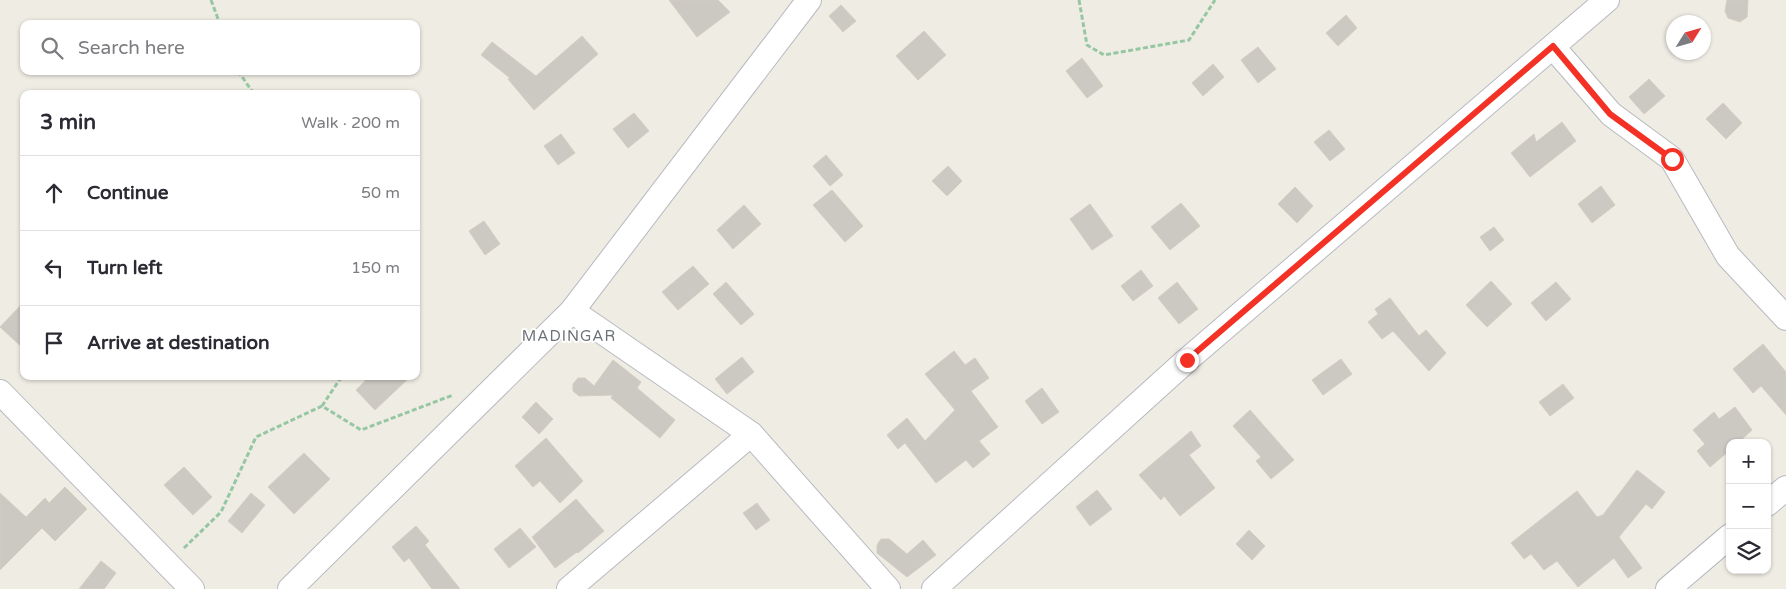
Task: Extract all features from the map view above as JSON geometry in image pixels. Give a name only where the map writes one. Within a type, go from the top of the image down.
[{"type":"street","points":[[290,589],[572,311],[809,0]]},
{"type":"street","points":[[934,589],[1187,360],[1607,0]]},
{"type":"street","points":[[1553,46],[1610,114],[1672,159],[1728,256],[1786,318]]},
{"type":"street","points":[[572,311],[751,434],[888,589]]},
{"type":"street","points":[[0,392],[192,589]]},
{"type":"street","points":[[569,589],[751,434]]},
{"type":"street","points":[[1771,501],[1786,488]]},
{"type":"street","points":[[1668,589],[1726,539]]},
{"type":"path","points":[[211,0],[218,20]]},
{"type":"path","points":[[1079,0],[1087,45],[1104,55],[1189,40],[1215,0]]},
{"type":"path","points":[[241,75],[251,90]]},
{"type":"path","points":[[168,563],[221,512],[256,437],[322,406],[339,380]]},
{"type":"path","points":[[322,406],[361,430],[460,392]]},
{"type":"building","points":[[669,0],[718,0],[730,12],[697,37]]},
{"type":"building","points":[[1727,0],[1748,0],[1747,17],[1740,22],[1728,18],[1725,11]]},
{"type":"building","points":[[841,5],[856,21],[843,32],[829,16]]},
{"type":"building","points":[[1346,15],[1357,28],[1338,46],[1326,33]]},
{"type":"building","points":[[924,31],[946,55],[918,80],[896,56]]},
{"type":"building","points":[[582,36],[598,54],[534,110],[508,79],[510,78],[481,55],[492,42],[536,76]]},
{"type":"building","points":[[1258,47],[1276,69],[1258,83],[1241,60]]},
{"type":"building","points":[[1082,58],[1103,86],[1087,98],[1066,71]]},
{"type":"building","points":[[1213,64],[1224,77],[1203,96],[1192,83]]},
{"type":"building","points":[[1649,79],[1665,96],[1644,114],[1629,97]]},
{"type":"building","points":[[1723,103],[1742,123],[1726,139],[1706,119]]},
{"type":"building","points":[[634,113],[649,131],[628,148],[613,129]]},
{"type":"building","points":[[1562,122],[1576,141],[1530,177],[1511,153],[1534,134],[1536,142]]},
{"type":"building","points":[[1329,130],[1345,149],[1330,161],[1314,142]]},
{"type":"building","points":[[561,134],[575,153],[558,165],[544,146]]},
{"type":"building","points":[[826,155],[843,175],[830,186],[813,166]]},
{"type":"building","points":[[948,166],[962,181],[947,196],[932,181]]},
{"type":"building","points":[[1601,186],[1615,205],[1592,223],[1578,204]]},
{"type":"building","points":[[1295,187],[1313,206],[1297,223],[1278,204]]},
{"type":"building","points":[[832,190],[863,226],[845,242],[813,205]]},
{"type":"building","points":[[1181,203],[1200,226],[1170,250],[1151,227]]},
{"type":"building","points":[[1090,204],[1113,236],[1092,250],[1070,219]]},
{"type":"building","points":[[744,205],[761,224],[733,249],[717,230]]},
{"type":"building","points":[[484,221],[500,244],[485,255],[469,231]]},
{"type":"building","points":[[1494,227],[1504,240],[1490,251],[1480,237]]},
{"type":"building","points":[[693,266],[709,284],[678,310],[662,292]]},
{"type":"building","points":[[1141,270],[1153,286],[1133,301],[1121,286]]},
{"type":"building","points":[[1491,281],[1512,304],[1487,327],[1466,305]]},
{"type":"building","points":[[726,282],[754,314],[741,325],[713,294]]},
{"type":"building","points":[[1177,282],[1198,309],[1179,324],[1158,298]]},
{"type":"building","points":[[1556,282],[1571,299],[1546,321],[1531,303]]},
{"type":"building","points":[[1390,298],[1419,336],[1426,330],[1446,353],[1429,371],[1393,331],[1382,339],[1368,322],[1378,314],[1375,309]]},
{"type":"building","points":[[20,306],[20,345],[0,327]]},
{"type":"building","points":[[1763,344],[1786,372],[1786,415],[1761,386],[1753,393],[1733,369]]},
{"type":"building","points":[[954,351],[965,365],[975,358],[989,378],[971,391],[998,427],[979,441],[990,454],[973,468],[966,460],[936,483],[905,443],[898,449],[887,435],[907,418],[925,441],[955,410],[925,374]]},
{"type":"building","points":[[742,357],[754,372],[727,394],[715,379]]},
{"type":"building","points":[[1341,359],[1352,374],[1323,395],[1312,380]]},
{"type":"building","points":[[613,360],[641,382],[637,388],[675,420],[660,438],[611,398],[613,395],[579,396],[573,391],[573,384],[578,378],[585,378],[594,386]]},
{"type":"building","points":[[366,380],[407,380],[375,410],[356,390]]},
{"type":"building","points":[[1563,384],[1574,398],[1550,416],[1539,402]]},
{"type":"building","points":[[1042,388],[1059,412],[1042,424],[1025,401]]},
{"type":"building","points":[[536,402],[553,419],[539,434],[522,417]]},
{"type":"building","points":[[1735,407],[1752,430],[1742,439],[1726,439],[1726,453],[1710,467],[1697,451],[1705,444],[1693,430],[1714,412],[1719,419]]},
{"type":"building","points":[[1250,410],[1294,460],[1271,479],[1256,461],[1261,457],[1233,426]]},
{"type":"building","points":[[1191,431],[1201,446],[1189,455],[1215,488],[1180,516],[1164,496],[1161,500],[1139,475]]},
{"type":"building","points":[[546,438],[583,481],[560,503],[540,481],[533,487],[515,466]]},
{"type":"building","points":[[304,453],[330,479],[294,514],[268,487]]},
{"type":"building","points":[[184,467],[212,497],[193,515],[164,485]]},
{"type":"building","points":[[1637,470],[1665,492],[1652,509],[1646,504],[1619,537],[1642,568],[1628,578],[1614,558],[1578,587],[1557,561],[1544,570],[1531,554],[1524,559],[1511,543],[1577,491],[1597,517],[1603,515]]},
{"type":"building","points":[[65,487],[87,509],[55,541],[42,528],[0,570],[0,493],[26,517],[45,498],[49,503]]},
{"type":"building","points":[[1097,490],[1112,509],[1090,526],[1076,507]]},
{"type":"building","points":[[251,493],[265,505],[242,533],[228,521]]},
{"type":"building","points":[[576,499],[604,531],[578,553],[555,568],[532,537]]},
{"type":"building","points":[[757,503],[770,520],[756,530],[743,513]]},
{"type":"building","points":[[416,526],[429,541],[425,545],[460,589],[432,589],[409,558],[404,562],[392,547]]},
{"type":"building","points":[[520,528],[536,547],[509,568],[494,549]]},
{"type":"building","points":[[1249,530],[1265,546],[1252,560],[1236,544]]},
{"type":"building","points":[[881,539],[889,539],[907,554],[923,540],[936,555],[907,577],[877,553],[877,545]]},
{"type":"building","points":[[101,561],[116,573],[104,589],[79,589]]},
{"type":"district","name":"MADINGAR","points":[[569,336]]},
{"type":"route","points":[[1187,360],[1553,46],[1610,114],[1672,159]]}]
